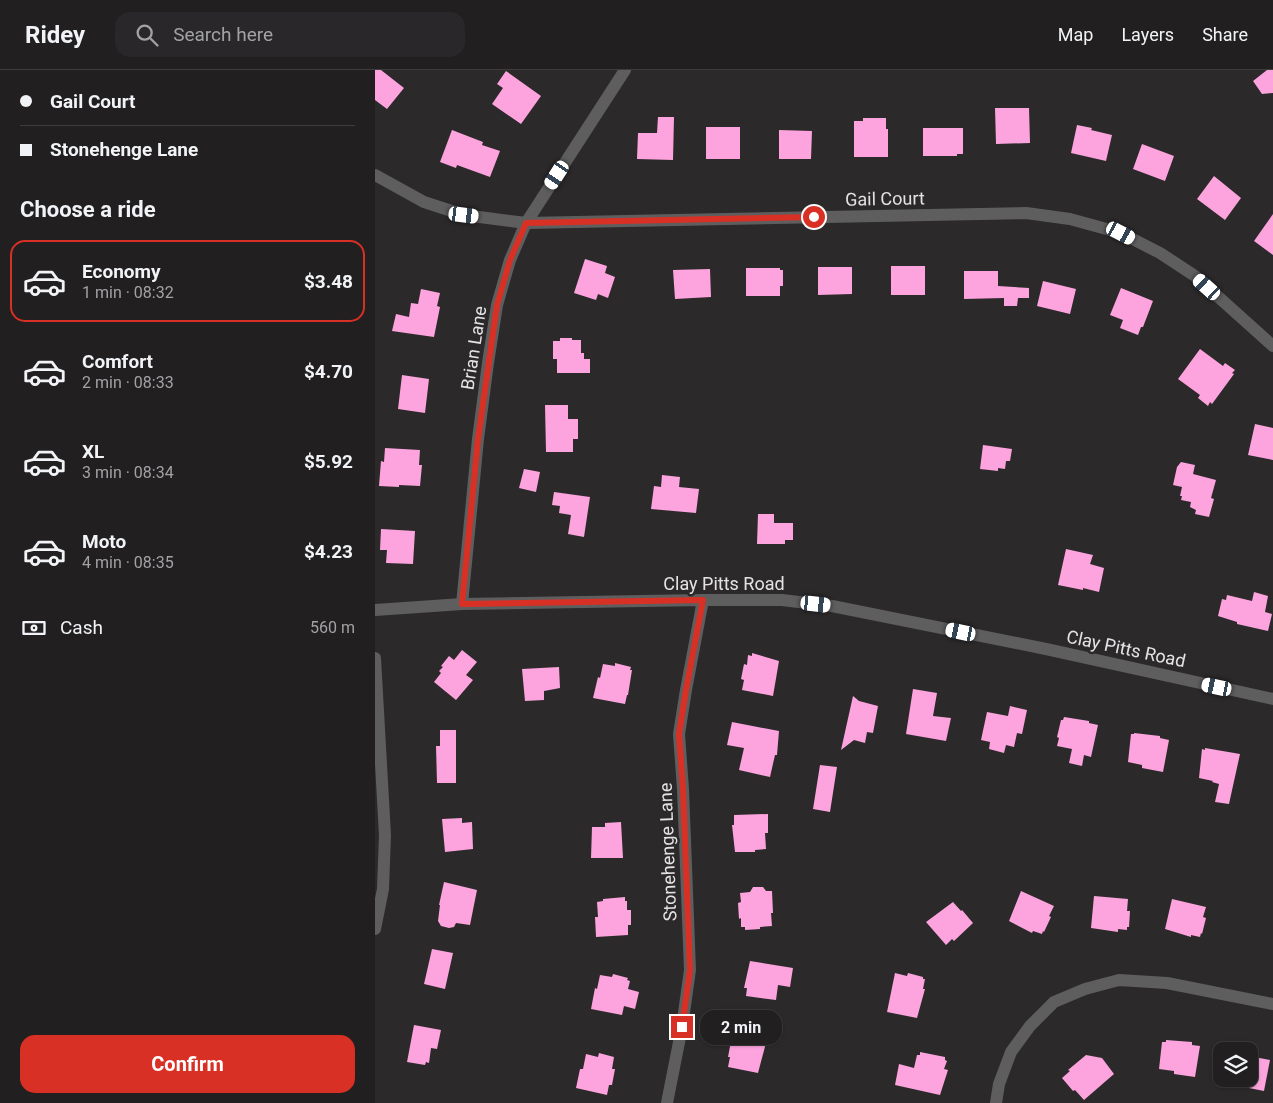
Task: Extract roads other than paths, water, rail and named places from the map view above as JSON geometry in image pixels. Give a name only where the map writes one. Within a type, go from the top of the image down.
[{"type":"street","name":"Brian Lane","points":[[462,604],[478,439],[497,305],[510,260],[526,223],[625,70]]},
{"type":"street","name":"Gail Court","points":[[375,176],[425,202],[464,215],[526,223],[1026,214],[1070,219],[1121,233],[1160,253],[1195,276],[1273,346]]},
{"type":"street","name":"Stonehenge Lane","points":[[667,1103],[682,1027],[690,970],[679,734],[703,600]]},
{"type":"street","name":"Clay Pitts Road","points":[[375,610],[462,604],[782,600],[833,606],[1046,649],[1273,699]]},
{"type":"street","points":[[375,658],[385,835],[383,889],[375,929]]},
{"type":"street","points":[[996,1103],[999,1084],[1011,1052],[1031,1026],[1054,1002],[1085,989],[1119,980],[1167,983],[1273,1004]]}]
